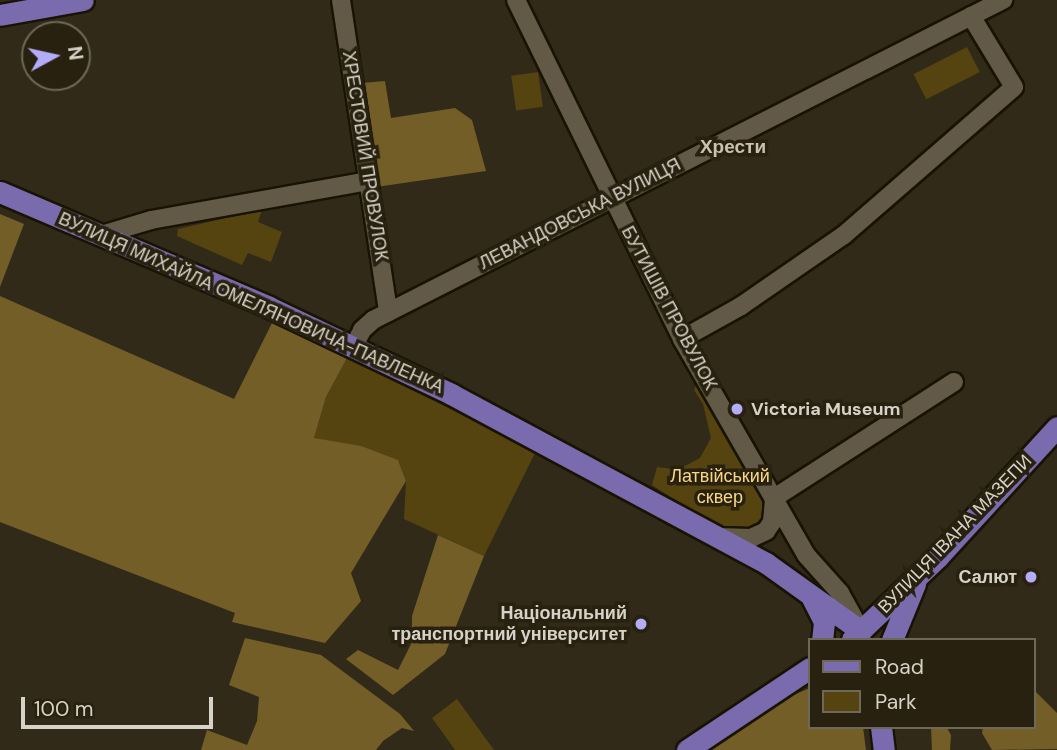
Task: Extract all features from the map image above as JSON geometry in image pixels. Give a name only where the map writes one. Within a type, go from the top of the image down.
[{"type":"main road","points":[[0,15],[83,0]]},
{"type":"main road","name":"ВУЛИЦЯ МИХАЙЛА ОМЕЛЯНОВИЧА-ПАВЛЕНКА","points":[[0,192],[354,346],[514,426],[802,586],[858,637]]},
{"type":"main road","name":"ВУЛИЦЯ ІВАНА МАЗЕПИ","points":[[858,637],[1057,427]]},
{"type":"main road","points":[[893,638],[923,570]]},
{"type":"main road","points":[[802,586],[821,614],[824,622],[822,638]]},
{"type":"main road","points":[[781,688],[808,660]]},
{"type":"main road","points":[[687,750],[808,669]]},
{"type":"main road","points":[[781,688],[808,682]]},
{"type":"main road","points":[[881,729],[884,750]]},
{"type":"main road","points":[[884,750],[887,729]]},
{"type":"street","name":"ХРЕСТОВИЙ ПРОВУЛОК","points":[[341,0],[388,312]]},
{"type":"street","name":"БУТИШІВ ПРОВУЛОК","points":[[516,0],[682,339],[807,555],[840,593],[858,637]]},
{"type":"street","name":"ЛЕВАНДОВСЬКА ВУЛИЦЯ","points":[[354,346],[362,330],[388,312],[1003,0]]},
{"type":"street","points":[[682,339],[741,306],[844,234],[1014,87],[971,16]]},
{"type":"street","points":[[101,235],[151,220],[368,181]]},
{"type":"street","points":[[718,537],[751,538],[766,531],[772,522],[774,498],[954,383]]},
{"type":"green space","points":[[967,47],[980,72],[926,99],[914,74]]},
{"type":"green space","points":[[538,72],[543,107],[516,110],[511,76]]},
{"type":"green space","points":[[262,210],[258,222],[282,232],[271,262],[248,253],[242,265],[177,236],[178,229]]},
{"type":"green space","points":[[347,358],[536,451],[484,556],[404,519],[406,481],[398,460],[314,438],[326,397]]},
{"type":"green space","name":"Латвійський сквер","points":[[698,382],[765,493],[768,511],[761,528],[741,537],[718,528],[652,485],[657,467],[672,469],[687,465],[700,458],[711,438],[703,404],[694,390]]},
{"type":"green space","points":[[457,699],[494,750],[455,750],[432,718]]},
{"type":"shaded area","points":[[385,81],[391,118],[455,108],[472,120],[486,171],[376,187],[362,83]]},
{"type":"shaded area","points":[[0,214],[24,224],[0,287]]},
{"type":"shaded area","points":[[0,296],[234,399],[272,323],[347,358],[326,397],[314,438],[361,446],[398,460],[406,481],[351,573],[361,601],[325,643],[232,622],[235,613],[0,522]]},
{"type":"shaded area","points":[[438,535],[484,556],[445,654],[393,695],[346,659],[358,650],[398,670],[412,642],[412,616]]},
{"type":"shaded area","points":[[245,638],[321,655],[400,714],[414,731],[402,728],[383,741],[376,750],[201,750],[207,730],[247,745],[257,721],[259,697],[229,685]]},
{"type":"shaded area","points":[[808,689],[808,729],[863,729],[866,750],[710,750],[786,698]]},
{"type":"shaded area","points":[[1036,692],[1057,713],[1057,749],[992,750],[982,733],[983,729],[1036,729]]},
{"type":"shaded area","points":[[931,729],[948,729],[951,735],[950,750],[932,750]]},
{"type":"place","name":"Victoria Museum","points":[[737,409]]},
{"type":"place","name":"Салют","points":[[1031,577]]},
{"type":"place","name":"Національний транспортний університет","points":[[641,624]]},
{"type":"district","name":"Хрести","points":[[733,147]]}]
